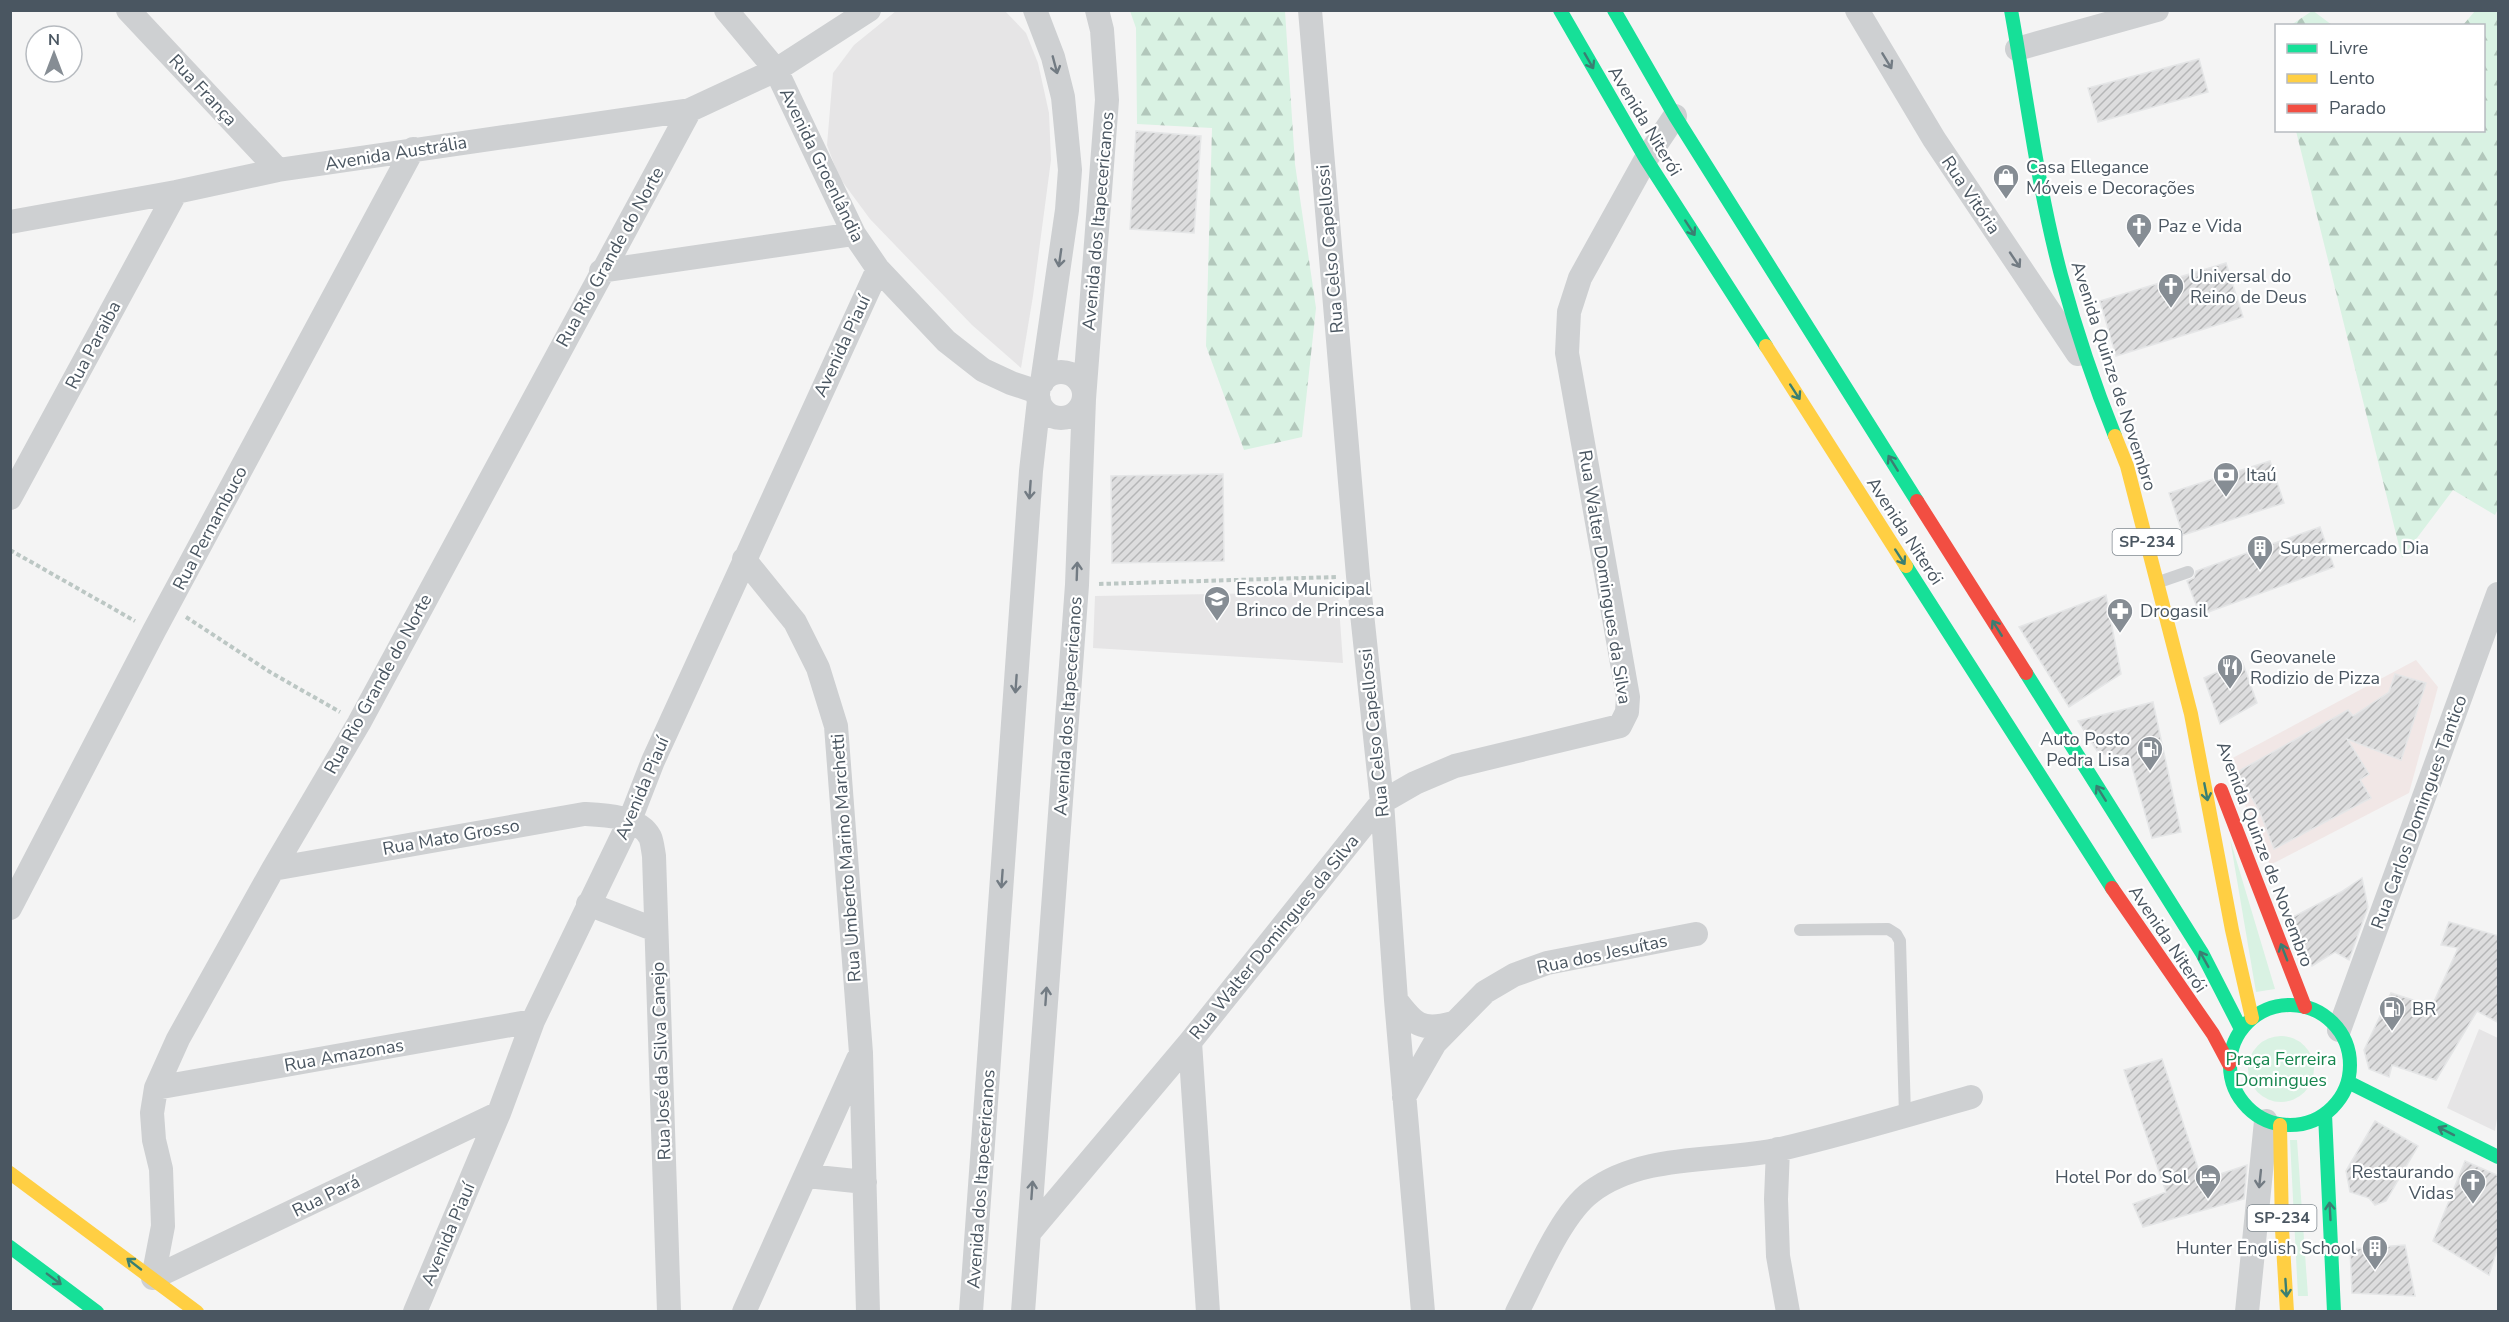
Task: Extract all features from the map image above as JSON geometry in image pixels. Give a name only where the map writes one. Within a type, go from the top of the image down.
[{"type":"main road","name":"Avenida Niterói","points":[[1560,10],[1646,159],[2213,1034],[2229,1064]]},
{"type":"main road","name":"Avenida Niterói","points":[[1614,10],[1675,116],[2147,876],[2202,953],[2241,1029]]},
{"type":"main road","name":"Avenida Quinze de Novembro","points":[[2011,10],[2061,274],[2092,375],[2127,466],[2158,582],[2191,714],[2232,930],[2252,1018]]},
{"type":"main road","name":"Avenida Quinze de Novembro","points":[[2191,714],[2305,1006]]},
{"type":"main road","points":[[2286,1005],[2305,1006],[2330,1019],[2339,1030],[2347,1046],[2351,1064],[2348,1082],[2339,1100],[2325,1114],[2311,1122],[2296,1125],[2273,1123],[2251,1111],[2239,1098],[2232,1082],[2229,1064],[2233,1046],[2241,1029],[2252,1018],[2268,1009],[2286,1005]]},
{"type":"main road","points":[[2348,1082],[2499,1157]]},
{"type":"main road","name":"SP-234","points":[[2325,1114],[2334,1311]]},
{"type":"main road","name":"SP-234","points":[[2273,1123],[2288,1311]]},
{"type":"main road","points":[[10,1173],[197,1311]]},
{"type":"main road","points":[[10,1247],[97,1311]]},
{"type":"street","name":"Rua França","points":[[128,10],[278,170]]},
{"type":"street","points":[[726,10],[776,70]]},
{"type":"street","name":"Avenida Groenlândia","points":[[869,10],[776,70],[854,234],[878,269],[946,340],[983,370],[1011,383],[1039,391]]},
{"type":"street","name":"Avenida dos Itapecericanos","points":[[971,1311],[1031,471],[1039,391],[1070,170],[1063,97],[1053,57],[1035,10]]},
{"type":"street","name":"Avenida dos Itapecericanos","points":[[1023,1311],[1077,585],[1084,399],[1107,100],[1102,30],[1097,10]]},
{"type":"street","name":"Rua Celso Capellossi","points":[[1310,10],[1358,576],[1382,802],[1396,1000],[1423,1311]]},
{"type":"street","name":"Rua Vitória","points":[[1857,10],[1934,139],[2092,375]]},
{"type":"street","points":[[2017,49],[2157,10]]},
{"type":"street","name":"Avenida Austrália","points":[[10,222],[176,192],[278,170],[690,110],[776,70]]},
{"type":"street","name":"Rua Rio Grande do Norte","points":[[153,1278],[163,1226],[161,1169],[154,1140],[152,1113],[156,1088],[178,1039],[273,868],[359,723],[601,271],[690,110]]},
{"type":"street","name":"Rua Walter Domingues da Silva","points":[[1029,1233],[1190,1042],[1382,802],[1415,783],[1455,766],[1620,726],[1627,712],[1628,697],[1567,352],[1569,312],[1580,278],[1646,159],[1675,116]]},
{"type":"street","name":"Rua Pernambuco","points":[[10,908],[154,631],[413,149]]},
{"type":"street","name":"Rua Paraiba","points":[[10,498],[176,192]]},
{"type":"street","points":[[601,271],[854,234]]},
{"type":"street","name":"Avenida Piauí","points":[[415,1311],[499,1113],[533,1021],[630,820],[653,761],[878,269]]},
{"type":"street","points":[[1054,373],[1069,374],[1081,383],[1084,399],[1077,411],[1065,417],[1052,416],[1046,412],[1039,391],[1054,373]]},
{"type":"street","name":"Rua Umberto Marino Marchetti","points":[[744,559],[795,622],[818,668],[836,726],[861,1053],[868,1311]]},
{"type":"street","name":"Rua Carlos Domingues Tantico","points":[[2339,1030],[2499,594]]},
{"type":"street","name":"Rua Mato Grosso","points":[[273,868],[584,813],[630,820]]},
{"type":"street","name":"Rua José da Silva Canejo","points":[[630,820],[650,836],[654,856],[669,1311]]},
{"type":"street","points":[[588,904],[656,930]]},
{"type":"street","name":"Rua dos Jesuítas","points":[[1404,1097],[1435,1043],[1485,992],[1525,971],[1547,963],[1696,934]]},
{"type":"street","points":[[1396,1000],[1411,1020],[1422,1025],[1439,1027],[1453,1023]]},
{"type":"street","name":"Rua Amazonas","points":[[156,1088],[533,1021]]},
{"type":"street","points":[[1190,1042],[1208,1311]]},
{"type":"street","points":[[744,1311],[861,1053]]},
{"type":"street","points":[[1517,1311],[1566,1219],[1590,1192],[1619,1176],[1656,1166],[1778,1149],[1971,1097]]},
{"type":"street","name":"Rua Pará","points":[[153,1278],[499,1113]]},
{"type":"street","points":[[2247,1311],[2273,1123]]},
{"type":"street","points":[[1778,1149],[1776,1199],[1778,1256],[1788,1311]]},
{"type":"street","points":[[807,1176],[865,1182]]},
{"type":"lane","points":[[2158,582],[2188,572]]},
{"type":"lane","points":[[1800,930],[1888,929],[1896,934],[1900,941],[1905,1116]]},
{"type":"path","points":[[10,550],[154,631]]},
{"type":"path","points":[[1077,585],[1358,576]]},
{"type":"path","points":[[168,605],[270,672],[359,723]]},
{"type":"shaded area","points":[[896,11],[1005,11],[1026,33],[1038,63],[1049,113],[1051,160],[1021,368],[972,325],[870,219],[839,177],[827,145],[833,73],[854,45]]},
{"type":"shaded area","name":"Escola Municipal Brinco de Princesa","points":[[1338,592],[1343,663],[1093,648],[1095,596]]},
{"type":"shaded area","points":[[2416,660],[2438,687],[2409,793],[2270,865],[2227,761]]},
{"type":"shaded area","points":[[2479,1029],[2498,1038],[2498,1112],[2495,1131],[2447,1108]]},
{"type":"green space","points":[[1130,11],[1285,11],[1295,164],[1316,308],[1302,437],[1244,450],[1206,346],[1212,128],[1137,124],[1136,28]]},
{"type":"green space","points":[[2312,11],[2331,24],[2292,24]]},
{"type":"green space","points":[[2475,11],[2498,11],[2498,509],[2495,515],[2453,490],[2402,558],[2296,132],[2485,132],[2485,24],[2464,24]]},
{"type":"green space","points":[[2230,839],[2275,989],[2256,992]]},
{"type":"green space","name":"Praça Ferreira Domingues","points":[[2281,1036],[2293,1039],[2304,1046],[2311,1057],[2314,1069],[2311,1081],[2304,1092],[2293,1099],[2281,1102],[2269,1099],[2258,1092],[2251,1081],[2248,1069],[2251,1057],[2258,1046],[2269,1039]]},
{"type":"green space","points":[[2290,1140],[2297,1140],[2308,1296],[2298,1296]]},
{"type":"building","points":[[2199,59],[2208,92],[2098,122],[2088,88]]},
{"type":"building","points":[[1136,131],[1201,136],[1194,233],[1130,229]]},
{"type":"building","name":"Universal do Reino de Deus","points":[[2226,263],[2243,317],[2116,356],[2100,301]]},
{"type":"building","name":"Itaú","points":[[2270,461],[2284,503],[2183,535],[2169,493]]},
{"type":"building","points":[[1223,474],[1224,561],[1112,563],[1111,476]]},
{"type":"building","name":"Supermercado Dia","points":[[2320,527],[2334,567],[2200,615],[2187,581],[2194,578],[2196,571]]},
{"type":"building","points":[[2106,595],[2121,674],[2069,707],[2019,627]]},
{"type":"building","name":"Geovanele Rodizio de Pizza","points":[[2242,661],[2257,703],[2220,724],[2204,678]]},
{"type":"building","points":[[2395,674],[2426,683],[2401,760],[2347,739],[2369,774],[2360,780],[2371,798],[2274,849],[2260,812],[2237,772],[2348,710],[2353,716],[2389,692]]},
{"type":"building","name":"Auto Posto Pedra Lisa","points":[[2153,702],[2181,832],[2152,838],[2129,756],[2099,754],[2078,721]]},
{"type":"building","points":[[2362,878],[2368,907],[2349,960],[2335,952],[2312,966],[2291,918],[2341,892]]},
{"type":"building","points":[[2449,922],[2499,936],[2499,1023],[2477,1011],[2436,1080],[2392,1065],[2389,1077],[2369,1069],[2364,1050],[2391,993],[2432,1006],[2458,948],[2441,945]]},
{"type":"building","points":[[2162,1059],[2202,1180],[2247,1165],[2244,1199],[2143,1227],[2133,1204],[2166,1192],[2124,1070]]},
{"type":"building","points":[[2375,1121],[2418,1146],[2386,1201],[2375,1205],[2369,1198],[2350,1192],[2346,1171]]},
{"type":"building","name":"Restaurando Vidas","points":[[2465,1161],[2499,1176],[2499,1244],[2489,1275],[2433,1241]]},
{"type":"building","name":"Hunter English School","points":[[2405,1245],[2415,1296],[2352,1293],[2350,1249]]},
{"type":"traffic: fast","points":[[1560,10],[1646,159],[1766,346]]},
{"type":"traffic: fast","points":[[1614,10],[1675,116],[1917,501]]},
{"type":"traffic: fast","points":[[2011,10],[2039,177],[2053,243],[2079,336],[2115,436]]},
{"type":"traffic: fast","points":[[1906,566],[2112,888]]},
{"type":"traffic: fast","points":[[2026,673],[2202,953],[2241,1029]]},
{"type":"traffic: fast","points":[[2290,1005],[2313,1009],[2332,1023],[2346,1042],[2350,1065],[2346,1088],[2332,1107],[2313,1121],[2290,1125],[2267,1121],[2248,1107],[2234,1088],[2230,1065],[2234,1042],[2248,1023],[2267,1009],[2290,1005]]},
{"type":"traffic: fast","points":[[2348,1082],[2498,1157]]},
{"type":"traffic: fast","points":[[2325,1114],[2334,1312]]},
{"type":"traffic: fast","points":[[10,1247],[97,1312]]},
{"type":"traffic: slow","points":[[1766,346],[1906,566]]},
{"type":"traffic: slow","points":[[2115,436],[2127,466],[2191,714],[2232,930],[2252,1018]]},
{"type":"traffic: slow","points":[[2280,1125],[2282,1229],[2287,1312]]},
{"type":"traffic: slow","points":[[10,1173],[197,1312]]},
{"type":"traffic: jam","points":[[1917,501],[2026,673]]},
{"type":"traffic: jam","points":[[2221,790],[2305,1007]]},
{"type":"traffic: jam","points":[[2112,888],[2213,1034],[2229,1064]]},
{"type":"place","name":"Casa Ellegance Móveis e Decorações","points":[[2006,200]]},
{"type":"place","name":"Paz e Vida","points":[[2139,249]]},
{"type":"place","name":"Universal do Reino de Deus","points":[[2171,309]]},
{"type":"place","name":"Itaú","points":[[2226,498]]},
{"type":"place","name":"Supermercado Dia","points":[[2260,571]]},
{"type":"place","name":"Escola Municipal Brinco de Princesa","points":[[1217,622]]},
{"type":"place","name":"Drogasil","points":[[2120,634]]},
{"type":"place","name":"Geovanele Rodizio de Pizza","points":[[2230,690]]},
{"type":"place","name":"Auto Posto Pedra Lisa","points":[[2150,772]]},
{"type":"place","name":"BR","points":[[2392,1032]]},
{"type":"place","name":"Hotel Por do Sol","points":[[2208,1200]]},
{"type":"place","name":"Restaurando Vidas","points":[[2473,1205]]},
{"type":"place","name":"Hunter English School","points":[[2375,1271]]}]
